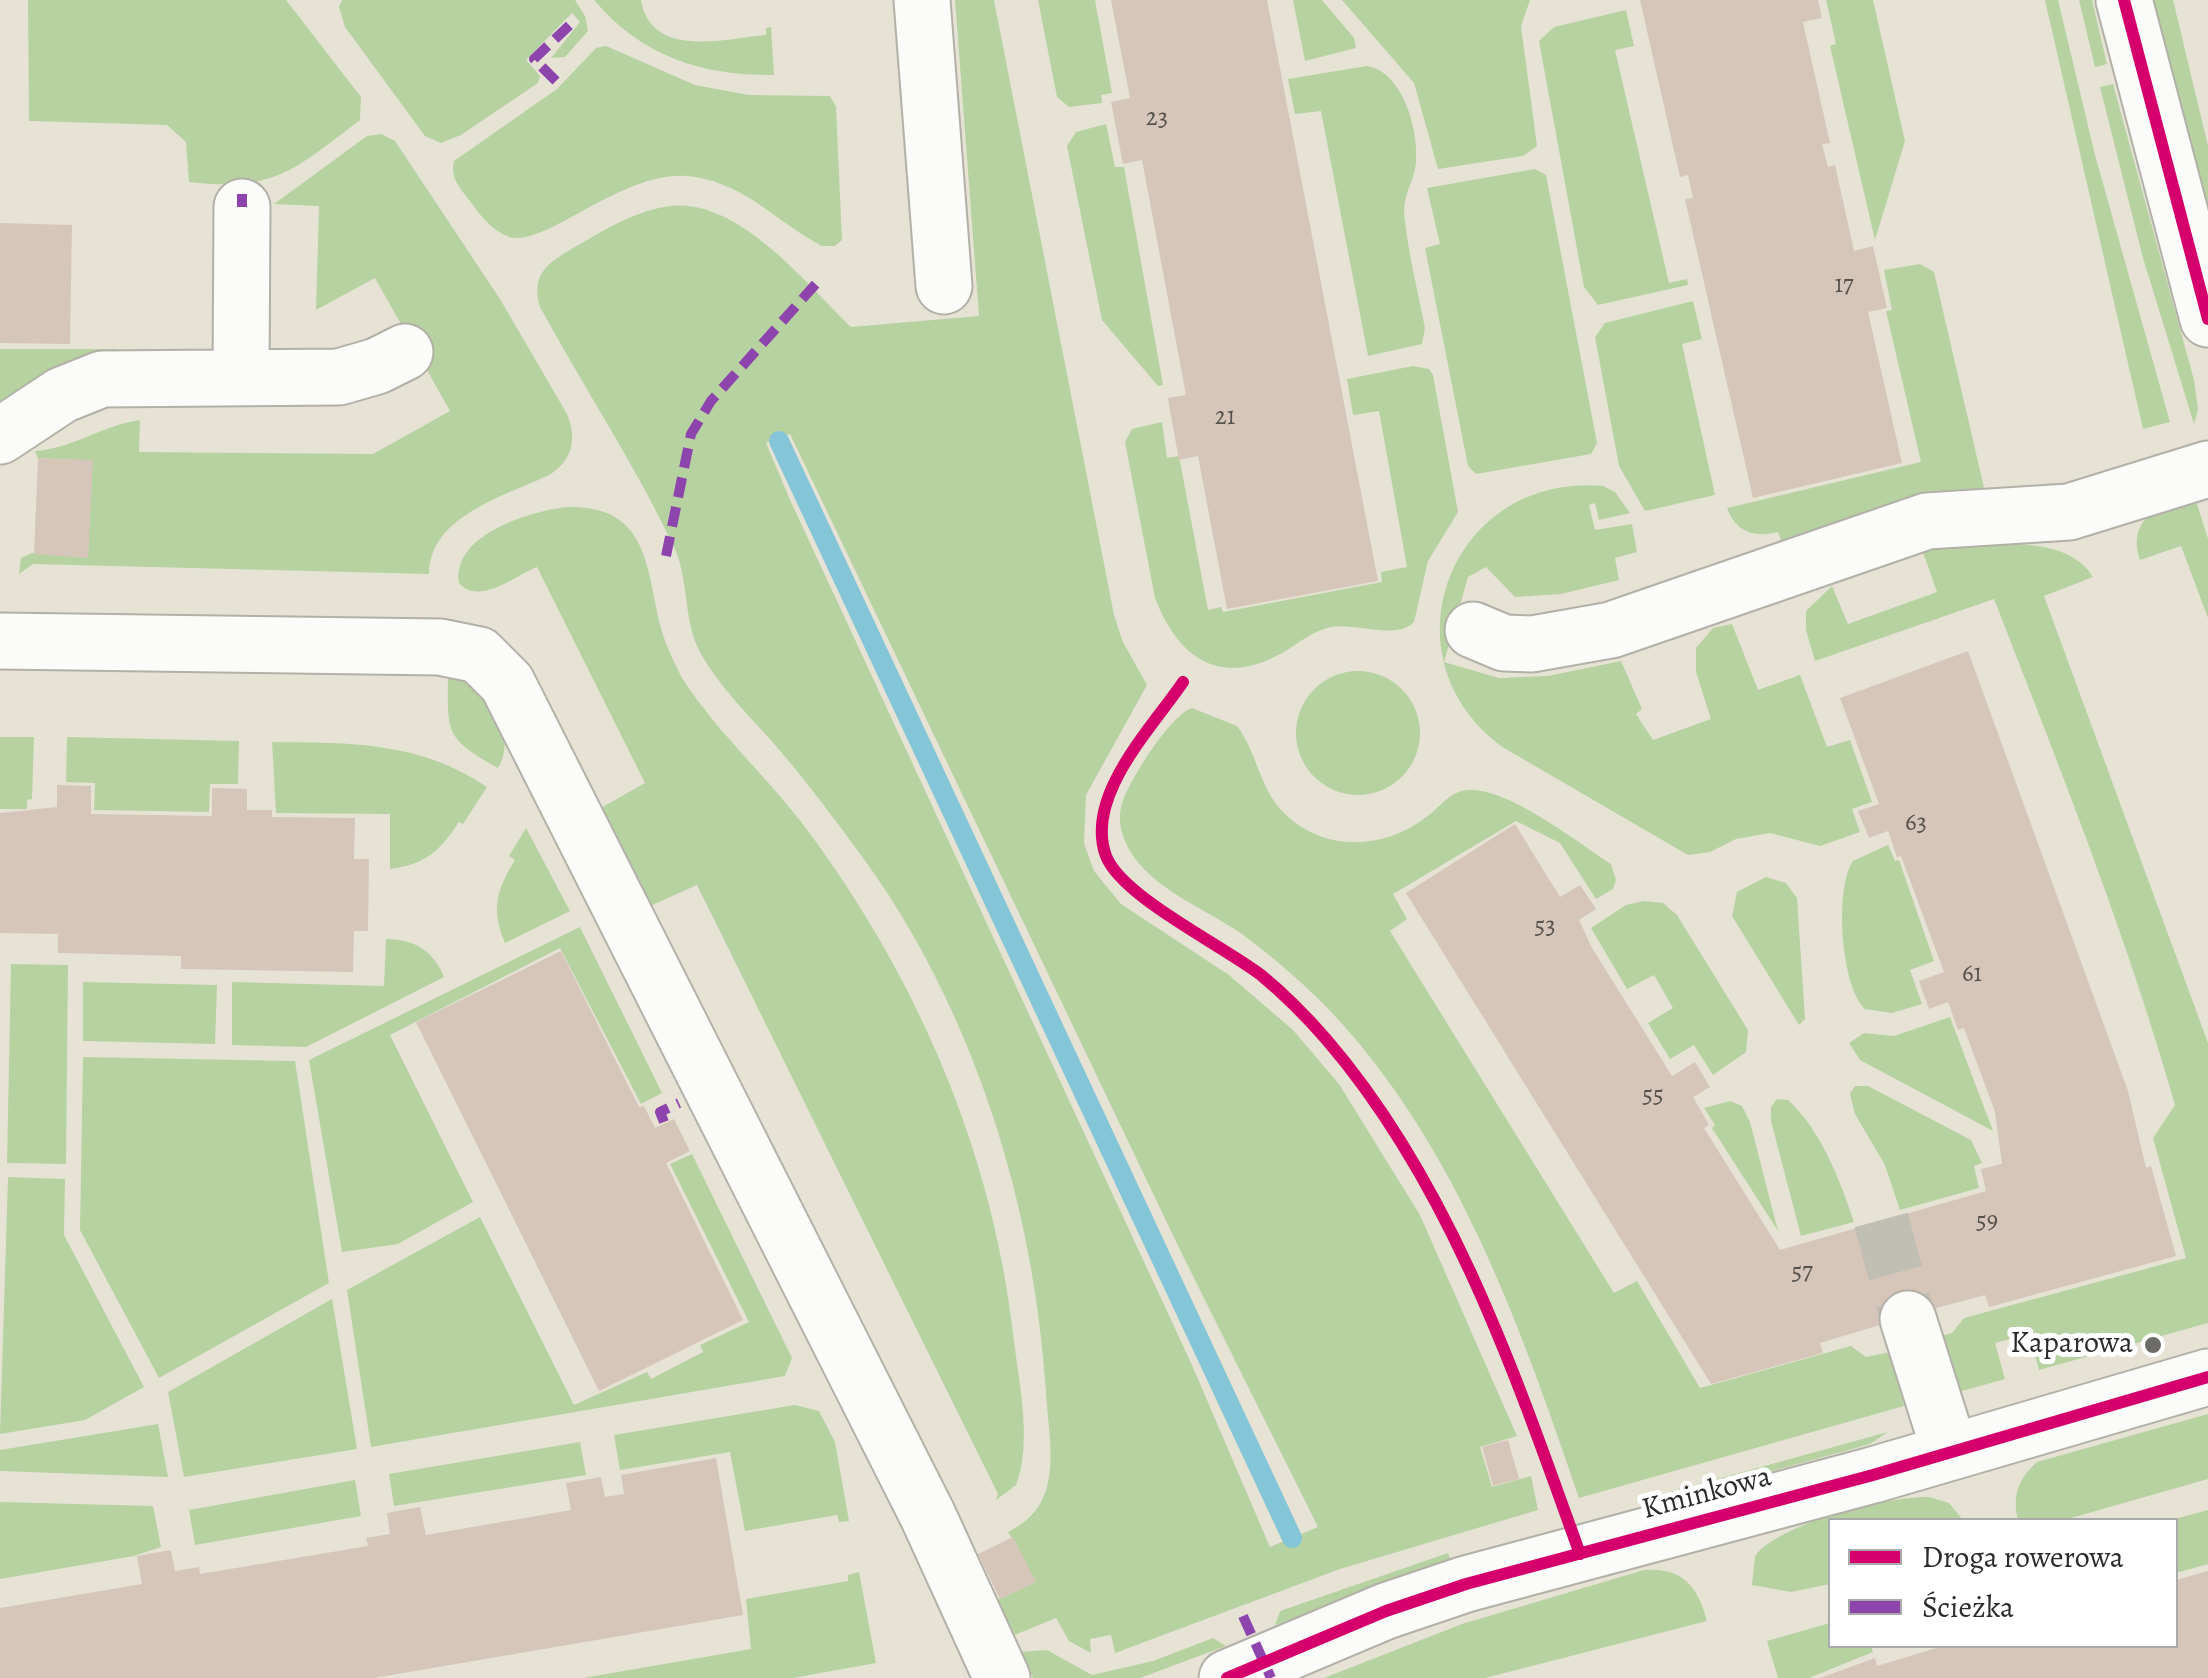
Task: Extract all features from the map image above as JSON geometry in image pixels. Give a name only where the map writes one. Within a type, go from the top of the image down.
[{"type":"street","points":[[922,0],[944,286]]},
{"type":"street","points":[[2124,0],[2208,320]]},
{"type":"street","points":[[241,378],[242,207]]},
{"type":"street","points":[[0,436],[62,394],[102,379],[338,377],[377,366],[404,352]]},
{"type":"street","points":[[1473,630],[1504,643],[1532,644],[1611,630],[1912,525],[2091,508],[2208,468]]},
{"type":"street","points":[[0,641],[440,647],[469,650],[496,669],[554,771],[776,1211],[928,1516],[1002,1678]]},
{"type":"street","points":[[1908,1318],[1950,1452]]},
{"type":"street","name":"Kminkowa","points":[[1226,1678],[1386,1611],[1466,1584],[2208,1377]]},
{"type":"green space","points":[[28,0],[286,0],[361,97],[360,120],[300,164],[264,180],[189,182],[186,142],[167,125],[29,121]]},
{"type":"green space","points":[[342,0],[575,0],[585,16],[588,31],[565,57],[551,58],[580,22],[572,13],[526,60],[540,76],[538,83],[461,135],[441,143],[425,136],[345,27],[339,7]]},
{"type":"green space","points":[[594,0],[641,0],[647,19],[659,31],[691,41],[766,35],[766,28],[771,27],[774,75],[722,72],[675,59],[632,35]]},
{"type":"green space","points":[[955,0],[994,0],[1114,615],[1123,642],[1147,685],[1086,795],[1084,843],[1094,871],[1121,904],[1229,975],[1293,1030],[1339,1084],[1420,1215],[1517,1436],[1480,1447],[1492,1487],[1531,1476],[1538,1510],[1340,1569],[1115,1653],[1111,1635],[1090,1639],[1091,1653],[1069,1641],[1056,1618],[1012,1636],[997,1600],[1036,1582],[1008,1532],[1039,1506],[1046,1490],[1051,1453],[1028,1250],[1012,1180],[966,1043],[901,914],[861,855],[701,654],[673,545],[540,307],[538,287],[539,278],[555,259],[617,224],[664,207],[690,206],[717,214],[766,245],[851,327],[979,316]],"holes":[[[790,434],[1181,1252],[1318,1527],[1270,1547],[1192,1365],[766,443]]]},
{"type":"green space","points":[[1038,0],[1095,0],[1112,93],[1101,95],[1102,103],[1069,107],[1057,97]]},
{"type":"green space","points":[[1293,0],[1322,0],[1354,38],[1356,48],[1305,61]]},
{"type":"green space","points":[[1342,0],[1530,0],[1521,26],[1537,146],[1523,156],[1438,169],[1414,83]]},
{"type":"green space","points":[[1826,0],[1873,0],[1905,141],[1875,240],[1830,46],[1836,44]]},
{"type":"green space","points":[[2045,0],[2058,0],[2095,155],[2170,422],[2143,429]]},
{"type":"green space","points":[[2079,0],[2092,0],[2107,64],[2095,67]]},
{"type":"green space","points":[[2150,0],[2173,0],[2208,146],[2208,227]]},
{"type":"green space","points":[[1626,10],[1634,46],[1615,50],[1669,283],[1687,279],[1688,285],[1598,305],[1584,287],[1539,41],[1554,27]]},
{"type":"green space","points":[[606,46],[695,85],[749,95],[830,96],[836,107],[842,240],[835,246],[822,246],[747,196],[695,177],[642,183],[525,237],[509,237],[492,227],[457,182],[454,161],[557,89],[596,48]]},
{"type":"green space","points":[[1367,66],[1380,71],[1399,91],[1415,134],[1416,162],[1404,212],[1425,328],[1422,344],[1368,356],[1321,111],[1295,114],[1288,79]]},
{"type":"green space","points":[[2113,84],[2194,380],[2198,409],[2194,424],[2143,258],[2100,87]]},
{"type":"green space","points":[[1106,124],[1115,167],[1124,167],[1163,385],[1158,386],[1102,320],[1067,146],[1076,132]]},
{"type":"green space","points":[[381,134],[395,141],[500,299],[567,414],[572,440],[564,462],[551,474],[473,510],[456,522],[433,554],[429,574],[33,564],[19,574],[21,558],[35,552],[88,557],[92,461],[38,458],[35,451],[140,420],[139,452],[373,454],[450,411],[375,278],[316,310],[319,206],[274,204],[367,136]]},
{"type":"green space","points":[[1535,169],[1546,175],[1597,443],[1591,454],[1476,474],[1468,466],[1425,248],[1440,244],[1427,188]]},
{"type":"green space","points":[[1920,264],[1934,272],[1985,492],[1914,497],[1782,542],[1778,532],[1761,534],[1741,528],[1727,508],[1921,462],[1886,311],[1892,310],[1884,270]]},
{"type":"green space","points":[[1693,301],[1702,339],[1682,344],[1715,495],[1645,511],[1619,466],[1595,337],[1605,323]]},
{"type":"green space","points":[[0,349],[119,349],[43,375],[0,405]]},
{"type":"green space","points":[[1413,366],[1429,369],[1433,375],[1458,512],[1428,561],[1414,622],[1398,630],[1331,627],[1260,663],[1239,668],[1221,667],[1189,651],[1176,637],[1155,598],[1125,442],[1132,429],[1162,422],[1167,458],[1179,456],[1208,610],[1221,607],[1223,612],[1382,582],[1381,572],[1407,567],[1379,411],[1353,415],[1347,379]]},
{"type":"green space","points":[[1603,486],[1615,492],[1630,513],[1599,520],[1595,503],[1589,505],[1595,530],[1632,524],[1637,552],[1615,558],[1619,580],[1561,594],[1515,597],[1486,567],[1468,577],[1445,660],[1440,623],[1449,579],[1471,540],[1505,509],[1549,490]]},
{"type":"green space","points":[[2197,504],[2208,539],[2208,618],[2181,546],[2140,560],[2137,546],[2142,524],[2159,509]]},
{"type":"green space","points":[[566,507],[594,509],[614,516],[629,529],[646,563],[663,635],[682,678],[711,718],[808,831],[847,887],[915,1006],[944,1069],[987,1198],[1003,1265],[1021,1390],[1021,1468],[1016,1485],[996,1500],[998,1494],[697,885],[650,906],[599,809],[645,783],[537,567],[487,590],[467,589],[459,583],[460,566],[480,539],[532,514]]},
{"type":"green space","points":[[1921,547],[2045,547],[2081,563],[2093,577],[2044,596],[2208,1043],[2208,1323],[2039,1370],[2029,1334],[1995,1343],[2005,1379],[1955,1393],[1936,1337],[1952,1333],[1964,1318],[2186,1258],[2153,1138],[2175,1105],[2113,913],[1994,599],[1815,661],[1806,630],[1806,611],[1832,586],[1848,624],[1937,592]]},
{"type":"green space","points":[[1732,624],[1758,690],[1800,675],[1827,747],[1850,740],[1872,802],[1852,809],[1860,832],[1820,846],[1770,833],[1736,839],[1710,852],[1688,855],[1504,748],[1466,711],[1445,662],[1499,678],[1548,676],[1621,661],[1642,709],[1636,714],[1653,740],[1711,719],[1696,672],[1696,648],[1713,628]]},
{"type":"green space","points":[[1358,671],[1382,676],[1402,689],[1415,709],[1420,733],[1415,757],[1402,777],[1382,790],[1358,795],[1334,790],[1314,777],[1301,757],[1296,733],[1301,709],[1314,689],[1334,676]]},
{"type":"green space","points":[[448,677],[475,688],[495,711],[505,740],[498,768],[469,750],[454,733],[448,712]]},
{"type":"green space","points":[[1192,708],[1237,726],[1276,803],[1300,826],[1317,835],[1353,842],[1391,836],[1425,818],[1451,796],[1469,790],[1523,807],[1611,864],[1616,880],[1613,889],[1596,899],[1560,843],[1516,821],[1393,894],[1407,919],[1390,931],[1614,1293],[1637,1281],[1700,1388],[1851,1346],[1866,1357],[1891,1352],[1904,1406],[1579,1498],[1509,1306],[1481,1242],[1416,1122],[1377,1066],[1312,993],[1242,934],[1160,883],[1134,857],[1125,841],[1120,814],[1133,781],[1162,735]]},
{"type":"green space","points":[[0,737],[34,737],[32,799],[27,800],[27,809],[0,809]]},
{"type":"green space","points":[[67,737],[239,741],[238,784],[210,784],[209,812],[94,810],[95,783],[66,782]]},
{"type":"green space","points":[[272,742],[357,745],[410,753],[461,772],[487,787],[463,824],[459,822],[438,849],[413,864],[390,869],[390,814],[276,813]]},
{"type":"green space","points":[[526,828],[570,911],[505,943],[498,920],[498,900],[515,860],[509,856]]},
{"type":"green space","points":[[1888,845],[1895,861],[1899,860],[1934,961],[1910,970],[1922,1004],[1892,1013],[1865,1009],[1857,997],[1846,960],[1842,914],[1843,892],[1853,861]]},
{"type":"green space","points":[[1766,877],[1786,883],[1797,898],[1805,1019],[1799,1025],[1732,916],[1737,892]]},
{"type":"green space","points":[[1644,901],[1663,903],[1677,915],[1748,1030],[1746,1052],[1713,1075],[1694,1045],[1670,1059],[1648,1023],[1673,1008],[1654,975],[1627,989],[1591,928],[1626,905]]},
{"type":"green space","points":[[580,927],[662,1093],[641,1104],[560,948],[390,1035],[473,1202],[398,1244],[342,1252],[309,1060]]},
{"type":"green space","points":[[386,939],[421,948],[444,977],[306,1047],[232,1045],[232,982],[384,986]]},
{"type":"green space","points":[[11,964],[68,965],[66,1164],[7,1163]]},
{"type":"green space","points":[[83,982],[217,985],[215,1044],[83,1041]]},
{"type":"green space","points":[[1950,1017],[1993,1131],[1860,1060],[1849,1043],[1864,1033],[1894,1036]]},
{"type":"green space","points":[[83,1057],[295,1061],[329,1283],[159,1378],[80,1230]]},
{"type":"green space","points":[[1855,1086],[1868,1086],[1971,1140],[1982,1163],[1974,1166],[1979,1188],[1900,1210],[1885,1165],[1855,1114],[1850,1094]]},
{"type":"green space","points":[[1777,1099],[1788,1100],[1820,1141],[1854,1222],[1801,1236],[1771,1121],[1771,1107]]},
{"type":"green space","points":[[1730,1101],[1742,1106],[1750,1122],[1778,1231],[1712,1128],[1715,1125],[1704,1108]]},
{"type":"green space","points":[[692,1154],[792,1358],[785,1376],[371,1447],[347,1290],[480,1217],[574,1405],[647,1372],[651,1379],[703,1352],[700,1345],[749,1322],[670,1164]]},
{"type":"green space","points":[[8,1177],[65,1179],[64,1235],[144,1387],[85,1420],[0,1434]]},
{"type":"green space","points":[[332,1299],[357,1449],[184,1477],[168,1392]]},
{"type":"green space","points":[[795,1405],[819,1411],[835,1442],[849,1521],[839,1522],[837,1515],[745,1531],[730,1452],[620,1470],[614,1435]]},
{"type":"green space","points":[[2208,1414],[2208,1479],[2071,1518],[2018,1518],[2018,1488],[2037,1462]]},
{"type":"green space","points":[[158,1424],[168,1477],[0,1471],[0,1450]]},
{"type":"green space","points":[[1888,1432],[1870,1444],[1650,1505],[1648,1498]]},
{"type":"green space","points":[[580,1442],[586,1475],[394,1506],[389,1474]]},
{"type":"green space","points":[[355,1480],[361,1516],[195,1545],[189,1510]]},
{"type":"green space","points":[[1929,1497],[1949,1503],[1961,1518],[1828,1518],[1828,1584],[1791,1592],[1752,1585],[1755,1556],[1787,1533],[1836,1514]]},
{"type":"green space","points":[[0,1502],[153,1506],[161,1547],[134,1556],[0,1579]]},
{"type":"green space","points":[[2208,1510],[2208,1564],[2178,1572],[2178,1518]]},
{"type":"green space","points":[[1448,1553],[1451,1562],[1275,1625],[1280,1611]]},
{"type":"green space","points":[[1644,1570],[1669,1572],[1686,1581],[1699,1598],[1707,1621],[1485,1678],[1324,1678],[1462,1624]]},
{"type":"green space","points":[[859,1572],[876,1663],[793,1678],[583,1678],[751,1649],[746,1599],[848,1581],[848,1575]]},
{"type":"green space","points":[[1828,1624],[1828,1648],[1872,1648],[1873,1652],[1809,1678],[1778,1678],[1767,1641]]},
{"type":"green space","points":[[1213,1638],[1226,1646],[1140,1678],[1033,1678],[1019,1652],[1047,1650],[1092,1675],[1153,1661]]},
{"type":"building","points":[[1111,0],[1267,0],[1378,581],[1227,609],[1198,456],[1179,460],[1168,398],[1186,395],[1142,160],[1123,164],[1111,102],[1130,98]]},
{"type":"building","points":[[1640,0],[1818,0],[1822,18],[1803,22],[1830,143],[1822,144],[1828,167],[1835,165],[1854,251],[1873,246],[1887,308],[1868,312],[1902,463],[1753,498],[1685,199],[1693,198],[1688,175],[1680,177]]},
{"type":"building","points":[[0,223],[72,225],[70,344],[0,343]]},
{"type":"building","points":[[38,458],[93,460],[88,558],[34,554]]},
{"type":"building","points":[[1968,651],[2128,1091],[2146,1168],[2151,1166],[2176,1256],[1989,1307],[1985,1295],[1933,1309],[1820,1343],[1823,1353],[1711,1384],[1406,893],[1515,824],[1560,897],[1580,885],[1596,909],[1579,920],[1592,948],[1672,1076],[1695,1062],[1710,1087],[1693,1097],[1709,1125],[1704,1128],[1780,1250],[1986,1191],[1981,1169],[2002,1164],[1995,1112],[1964,1028],[1958,1030],[1948,1002],[1929,1009],[1919,981],[1944,972],[1888,831],[1869,838],[1858,811],[1879,804],[1840,698]]},
{"type":"building","points":[[57,785],[91,786],[91,814],[212,816],[212,788],[247,789],[247,810],[272,810],[272,817],[355,818],[354,859],[369,859],[368,931],[354,931],[353,972],[181,969],[181,956],[58,953],[58,934],[0,933],[0,813],[57,807]]},
{"type":"building","points":[[561,951],[639,1107],[644,1106],[655,1128],[674,1119],[690,1151],[666,1163],[743,1320],[599,1391],[416,1022]]},
{"type":"building","points":[[1508,1440],[1519,1479],[1493,1486],[1482,1447]]},
{"type":"building","points":[[716,1458],[743,1615],[374,1678],[0,1678],[0,1608],[142,1584],[137,1556],[171,1550],[175,1571],[199,1567],[200,1574],[368,1546],[366,1538],[390,1534],[387,1513],[420,1507],[426,1535],[571,1510],[566,1483],[601,1477],[605,1497],[624,1494],[621,1475]]},
{"type":"building","points":[[1013,1537],[1036,1582],[1000,1599],[978,1554]]},
{"type":"building","points":[[2208,1571],[2208,1678],[1820,1678],[1875,1658],[1877,1666],[1936,1648],[2178,1648],[2178,1579]]},
{"type":"waterway","points":[[779,441],[1292,1538]]},
{"type":"tunnel","points":[[1881,1220],[1908,1319]]},
{"type":"marked path","points":[[556,81],[534,59],[576,19]]},
{"type":"marked path","points":[[242,194],[242,207]]},
{"type":"marked path","points":[[666,556],[691,434],[711,401],[822,277]]},
{"type":"marked path","points":[[664,1122],[660,1112],[679,1103]]},
{"type":"marked path","points":[[1243,1616],[1271,1678]]},
{"type":"cycle path","points":[[2124,0],[2208,319]]},
{"type":"cycle path","points":[[1183,682],[1139,741],[1113,787],[1104,810],[1106,856],[1131,888],[1278,990],[1326,1039],[1370,1095],[1409,1156],[1476,1284],[1580,1554]]},
{"type":"cycle path","points":[[1227,1678],[1386,1611],[1466,1584],[1873,1475],[2208,1377]]},
{"type":"place","name":"Kaparowa","points":[[2153,1345]]}]
